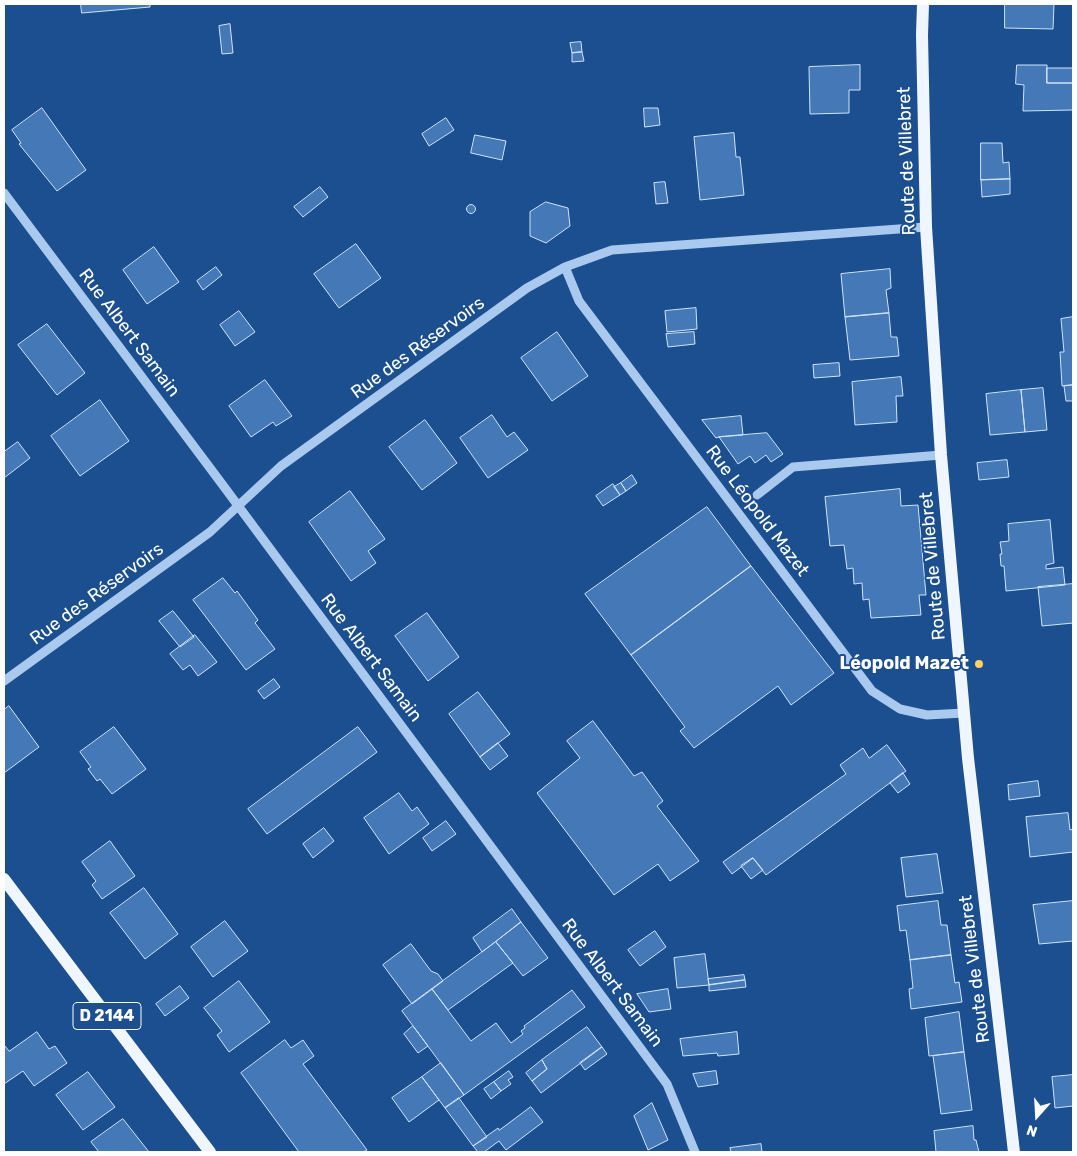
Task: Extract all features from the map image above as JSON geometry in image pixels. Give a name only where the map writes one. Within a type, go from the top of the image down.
[{"type":"main road","name":"Route de Villebret","points":[[923,4],[926,227],[941,456],[971,788],[1014,1152]]},
{"type":"main road","name":"D 2144","points":[[4,879],[210,1152]]},
{"type":"street","name":"Rue Albert Samain","points":[[4,193],[667,1084],[695,1152]]},
{"type":"street","name":"Rue des Réservoirs","points":[[4,681],[210,532],[281,466],[527,288],[565,267],[612,250],[926,227]]},
{"type":"street","name":"Rue Léopold Mazet","points":[[565,267],[579,301],[872,691],[900,709],[927,715],[964,713]]},
{"type":"street","points":[[757,495],[793,467],[941,456]]},
{"type":"building","points":[[81,4],[150,4],[150,7],[82,13]]},
{"type":"building","points":[[1005,4],[1054,4],[1053,29],[1005,28]]},
{"type":"building","points":[[230,24],[233,53],[222,54],[219,26]]},
{"type":"building","points":[[581,42],[582,52],[572,53],[570,43]]},
{"type":"building","points":[[582,52],[584,61],[572,62],[572,53]]},
{"type":"building","points":[[860,65],[860,90],[849,90],[849,113],[810,114],[809,67]]},
{"type":"building","points":[[1017,65],[1047,65],[1047,83],[1073,83],[1073,110],[1023,111],[1024,85],[1016,84]]},
{"type":"building","points":[[1047,68],[1073,68],[1073,83],[1047,83]]},
{"type":"building","points":[[42,108],[86,170],[57,191],[19,144],[21,143],[12,130]]},
{"type":"building","points":[[644,108],[658,108],[660,125],[645,127]]},
{"type":"building","points":[[446,118],[454,130],[429,146],[422,134]]},
{"type":"building","points":[[734,133],[736,157],[740,157],[744,195],[700,200],[694,137]]},
{"type":"building","points":[[475,135],[506,141],[502,160],[471,153]]},
{"type":"building","points":[[981,143],[1002,143],[1003,163],[1009,162],[1010,179],[981,180]]},
{"type":"building","points":[[1010,179],[1010,194],[982,197],[981,180]]},
{"type":"building","points":[[665,182],[668,203],[656,204],[654,183]]},
{"type":"building","points":[[320,187],[328,197],[303,217],[294,207]]},
{"type":"building","points":[[546,202],[568,208],[570,226],[546,243],[530,236],[530,212]]},
{"type":"building","points":[[471,204],[476,209],[471,214],[466,209]]},
{"type":"building","points":[[356,244],[381,278],[339,308],[314,274]]},
{"type":"building","points":[[154,247],[179,282],[147,304],[123,270]]},
{"type":"building","points":[[216,267],[222,275],[203,290],[197,281]]},
{"type":"building","points":[[890,269],[891,288],[886,290],[889,313],[845,317],[841,274]]},
{"type":"building","points":[[696,308],[697,329],[667,332],[665,311]]},
{"type":"building","points":[[239,311],[255,332],[235,346],[220,325]]},
{"type":"building","points":[[889,313],[891,337],[897,337],[899,356],[850,360],[845,317]]},
{"type":"building","points":[[1073,317],[1073,385],[1062,386],[1060,352],[1064,352],[1061,319]]},
{"type":"building","points":[[47,324],[85,373],[57,395],[18,345]]},
{"type":"building","points":[[557,332],[588,376],[552,401],[521,358]]},
{"type":"building","points":[[694,332],[695,344],[668,347],[666,334]]},
{"type":"building","points":[[839,363],[840,376],[814,378],[813,365]]},
{"type":"building","points":[[901,377],[903,396],[896,396],[897,422],[855,425],[852,382]]},
{"type":"building","points":[[265,380],[292,416],[276,426],[273,422],[251,437],[229,406]]},
{"type":"building","points":[[1073,385],[1073,401],[1066,401],[1064,386]]},
{"type":"building","points":[[1043,388],[1047,430],[1025,432],[1021,390]]},
{"type":"building","points":[[1021,390],[1025,432],[990,435],[986,394]]},
{"type":"building","points":[[100,400],[129,441],[80,476],[51,436]]},
{"type":"building","points":[[492,415],[507,437],[514,432],[528,450],[488,478],[460,438]]},
{"type":"building","points":[[741,416],[743,435],[716,438],[702,420]]},
{"type":"building","points":[[425,420],[457,463],[422,490],[389,447]]},
{"type":"building","points":[[767,433],[783,454],[771,462],[766,455],[755,463],[750,456],[738,464],[719,437]]},
{"type":"building","points":[[18,442],[30,458],[4,478],[4,452]]},
{"type":"building","points":[[1007,460],[1009,477],[979,480],[977,463]]},
{"type":"building","points":[[632,475],[637,483],[626,491],[621,483]]},
{"type":"building","points":[[621,483],[626,491],[620,495],[614,487]]},
{"type":"building","points":[[613,484],[620,495],[603,506],[596,496]]},
{"type":"building","points":[[900,489],[901,506],[918,505],[926,595],[919,595],[921,615],[871,618],[869,599],[863,600],[862,583],[854,584],[853,568],[847,569],[844,545],[830,546],[825,497]]},
{"type":"building","points":[[350,491],[385,539],[368,551],[376,563],[351,581],[309,522]]},
{"type":"building","points":[[707,507],[751,566],[631,655],[585,594]]},
{"type":"building","points":[[1050,520],[1054,563],[1046,565],[1046,569],[1063,567],[1065,585],[1006,591],[1004,566],[1001,566],[1000,542],[1009,541],[1008,524]]},
{"type":"building","points":[[751,566],[834,673],[791,705],[778,686],[694,748],[680,731],[685,727],[631,655]]},
{"type":"building","points":[[223,578],[235,593],[237,591],[258,620],[255,623],[275,649],[246,670],[193,600]]},
{"type":"building","points":[[1073,584],[1073,623],[1042,626],[1038,587]]},
{"type":"building","points":[[173,611],[194,637],[180,647],[159,621]]},
{"type":"building","points":[[427,613],[459,657],[428,681],[395,636]]},
{"type":"building","points":[[195,635],[217,662],[198,676],[190,665],[183,670],[170,654]]},
{"type":"building","points":[[274,679],[280,687],[264,699],[258,691]]},
{"type":"building","points":[[478,692],[510,734],[480,757],[449,714]]},
{"type":"building","points":[[9,706],[39,747],[4,773],[4,710]]},
{"type":"building","points":[[593,721],[634,776],[642,772],[663,801],[657,806],[699,861],[670,881],[658,864],[614,895],[537,793],[580,758],[567,741]]},
{"type":"building","points":[[114,727],[146,769],[112,794],[100,779],[97,781],[88,769],[91,767],[80,752]]},
{"type":"building","points":[[358,727],[377,752],[267,834],[248,809]]},
{"type":"building","points":[[498,743],[508,756],[490,770],[480,757]]},
{"type":"building","points":[[887,745],[906,771],[766,875],[753,858],[732,874],[723,862],[846,774],[840,765],[863,748],[869,758]]},
{"type":"building","points":[[903,773],[910,784],[898,793],[890,783]]},
{"type":"building","points":[[1038,781],[1040,796],[1009,800],[1008,785]]},
{"type":"building","points":[[399,793],[412,811],[417,807],[429,824],[389,854],[364,818]]},
{"type":"building","points":[[1068,813],[1070,830],[1073,829],[1073,852],[1030,857],[1026,817]]},
{"type":"building","points":[[446,821],[456,834],[432,851],[423,838]]},
{"type":"building","points":[[324,828],[334,841],[313,858],[303,844]]},
{"type":"building","points":[[110,841],[135,876],[102,899],[92,885],[96,881],[82,862]]},
{"type":"building","points":[[937,854],[943,893],[906,897],[901,858]]},
{"type":"building","points":[[753,858],[763,870],[751,879],[741,866]]},
{"type":"building","points":[[144,888],[178,934],[145,959],[110,913]]},
{"type":"building","points":[[938,901],[941,925],[947,925],[951,955],[910,960],[906,930],[900,931],[897,906]]},
{"type":"building","points":[[1073,901],[1073,941],[1039,944],[1033,905]]},
{"type":"building","points":[[512,909],[521,922],[482,952],[473,938]]},
{"type":"building","points":[[225,921],[248,951],[213,977],[191,947]]},
{"type":"building","points":[[521,922],[548,958],[523,976],[496,942]]},
{"type":"building","points":[[655,931],[666,947],[640,966],[628,950]]},
{"type":"building","points":[[496,942],[513,963],[448,1010],[432,989]]},
{"type":"building","points":[[411,944],[431,971],[438,974],[443,981],[412,1004],[383,965]]},
{"type":"building","points":[[705,954],[709,985],[677,988],[674,958]]},
{"type":"building","points":[[951,955],[955,983],[959,982],[962,1002],[911,1009],[909,989],[913,988],[910,960]]},
{"type":"building","points":[[744,975],[745,980],[709,985],[708,979]]},
{"type":"building","points":[[745,980],[746,987],[709,991],[709,985]]},
{"type":"building","points":[[239,981],[270,1022],[229,1052],[217,1035],[222,1031],[204,1008]]},
{"type":"building","points":[[180,986],[189,998],[165,1016],[156,1004]]},
{"type":"building","points":[[432,989],[471,1041],[496,1023],[511,1043],[523,1034],[521,1031],[525,1028],[524,1026],[572,990],[585,1007],[464,1095],[402,1011]]},
{"type":"building","points":[[668,989],[671,1009],[649,1012],[637,994]]},
{"type":"building","points":[[959,1012],[964,1052],[929,1056],[925,1018]]},
{"type":"building","points":[[413,1026],[428,1046],[418,1053],[404,1034]]},
{"type":"building","points":[[587,1027],[602,1047],[541,1093],[532,1081],[547,1069],[542,1060]]},
{"type":"building","points":[[37,1032],[49,1049],[55,1046],[67,1063],[34,1086],[23,1071],[4,1084],[4,1045],[9,1051]]},
{"type":"building","points":[[737,1032],[739,1054],[718,1056],[717,1053],[683,1056],[680,1039]]},
{"type":"building","points":[[285,1040],[291,1048],[303,1040],[314,1056],[303,1064],[367,1150],[363,1152],[299,1152],[241,1073]]},
{"type":"building","points":[[602,1047],[607,1054],[585,1070],[580,1063]]},
{"type":"building","points":[[964,1052],[972,1110],[941,1114],[933,1056]]},
{"type":"building","points":[[542,1060],[547,1069],[532,1081],[526,1073]]},
{"type":"building","points":[[441,1063],[464,1095],[445,1108],[422,1077]]},
{"type":"building","points":[[509,1071],[513,1077],[508,1080],[511,1084],[501,1091],[494,1082]]},
{"type":"building","points":[[716,1071],[718,1084],[698,1087],[693,1074]]},
{"type":"building","points":[[88,1072],[115,1107],[83,1130],[56,1095]]},
{"type":"building","points":[[1073,1075],[1073,1106],[1055,1108],[1052,1077]]},
{"type":"building","points":[[422,1077],[439,1100],[409,1122],[392,1098]]},
{"type":"building","points":[[494,1082],[501,1091],[491,1099],[484,1089]]},
{"type":"building","points":[[459,1098],[487,1137],[473,1146],[445,1108]]},
{"type":"building","points":[[652,1103],[668,1140],[648,1150],[634,1116]]},
{"type":"building","points":[[531,1107],[543,1122],[506,1150],[499,1141],[484,1152],[478,1152],[473,1146],[498,1128],[499,1130]]},
{"type":"building","points":[[123,1119],[149,1152],[99,1152],[91,1142]]},
{"type":"building","points":[[973,1126],[974,1140],[976,1140],[979,1152],[936,1152],[934,1131]]},
{"type":"building","points":[[761,1144],[762,1152],[731,1152],[730,1148]]},
{"type":"place","name":"Léopold Mazet","points":[[979,664]]}]
